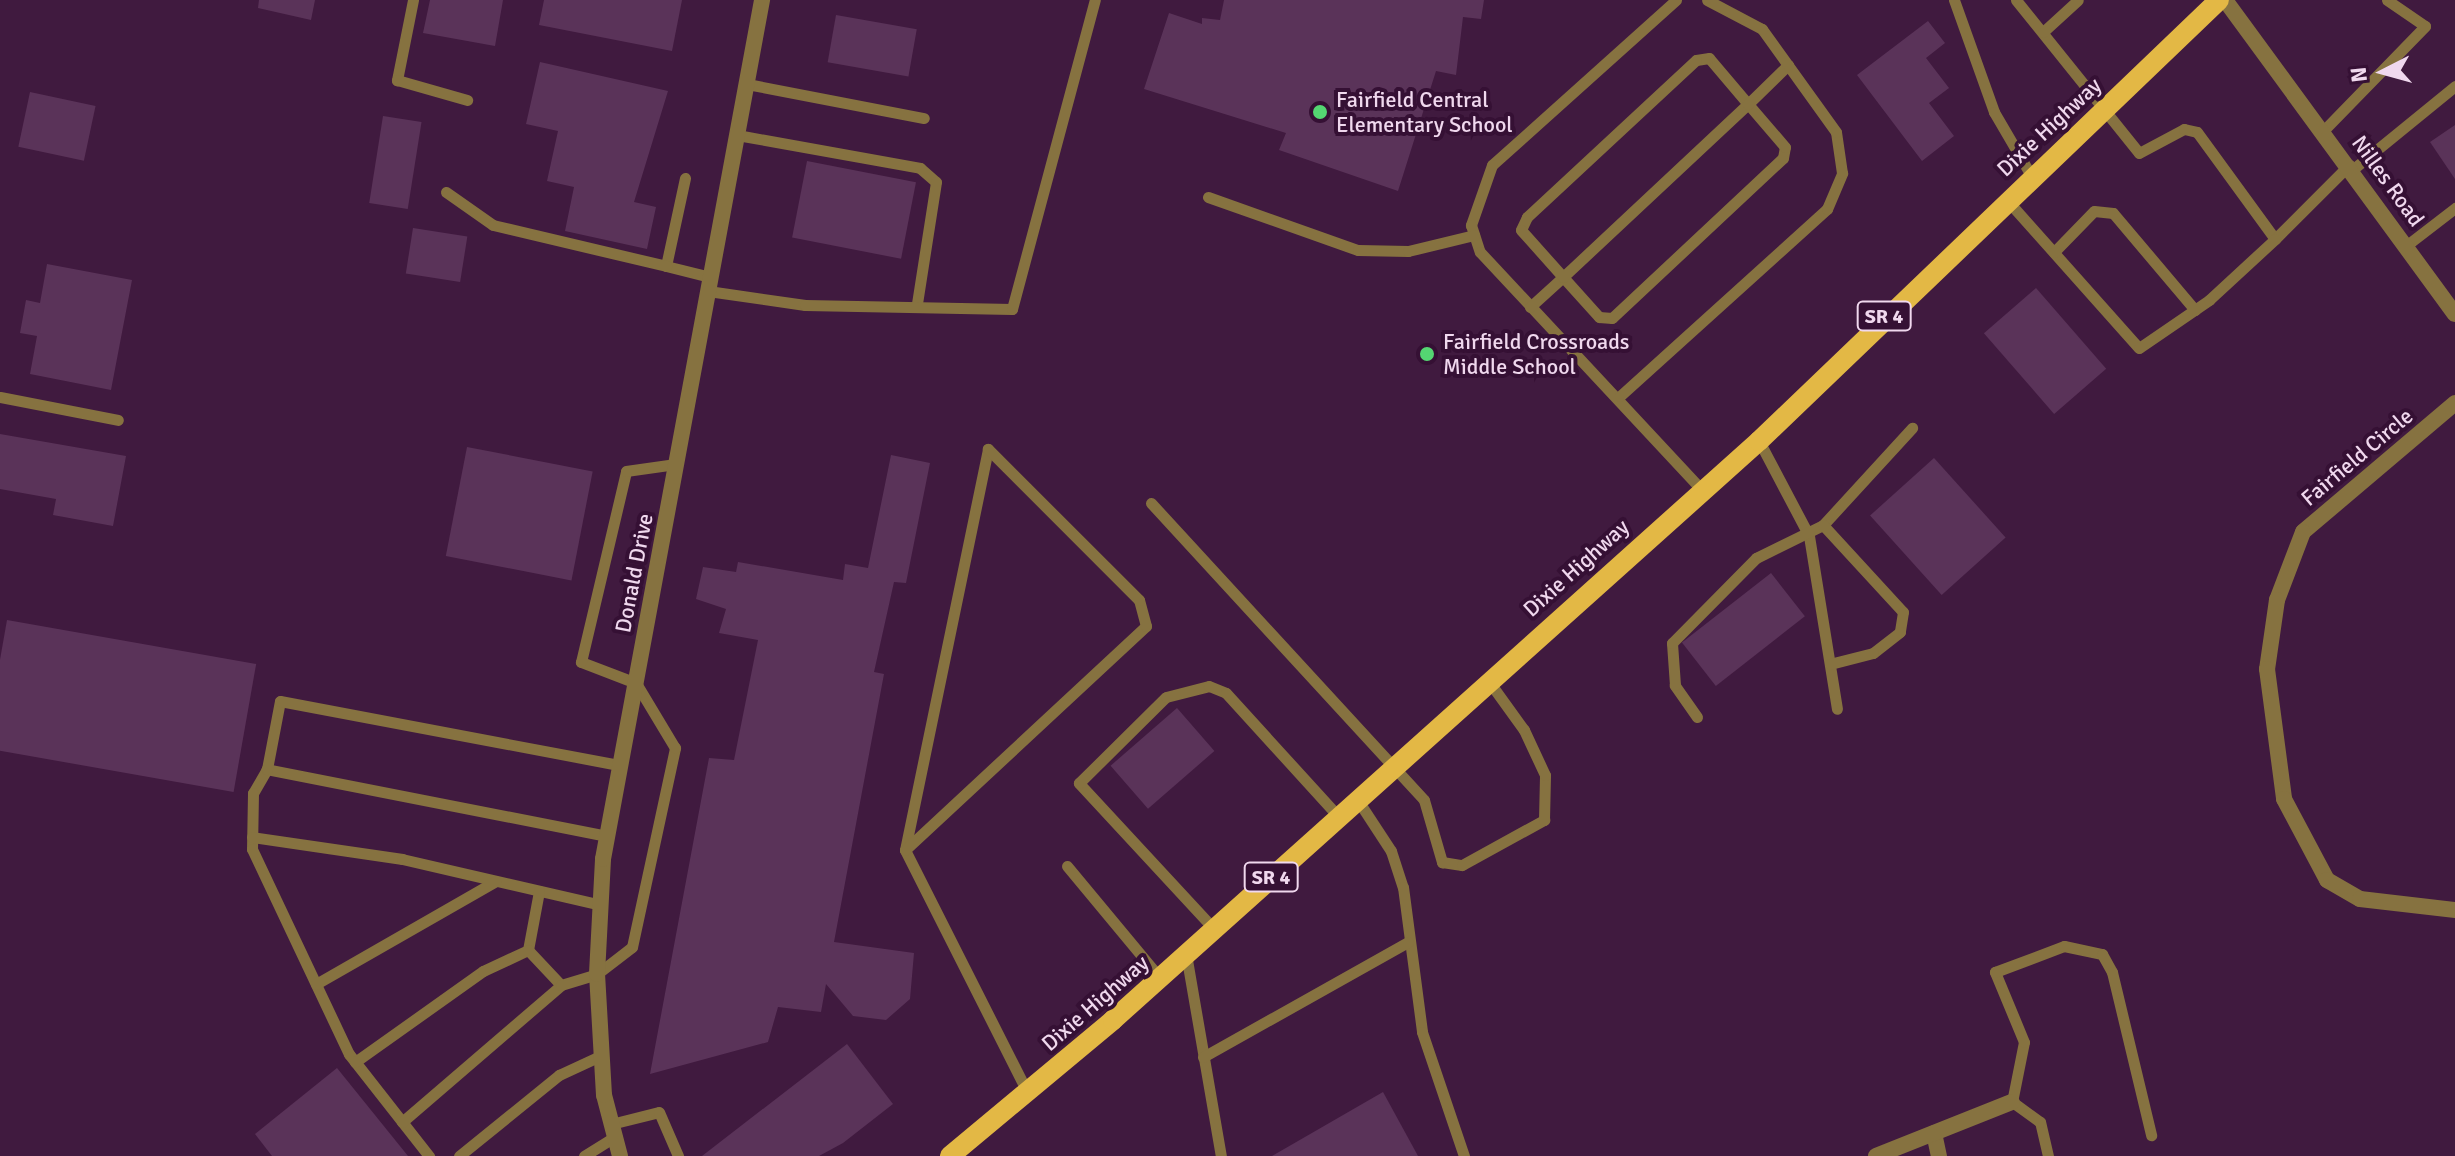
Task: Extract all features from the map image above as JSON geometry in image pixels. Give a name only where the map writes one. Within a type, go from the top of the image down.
[{"type":"main road","name":"Dixie Highway","points":[[950,1156],[1160,978],[1700,488],[1759,441],[2219,0]]},
{"type":"street","name":"Donald Drive","points":[[620,1156],[613,1131],[602,1055],[597,974],[607,836],[762,0]]},
{"type":"street","name":"Nilles Road","points":[[2225,0],[2324,130],[2455,314]]},
{"type":"street","name":"Fairfield Circle","points":[[2455,403],[2303,532],[2277,600],[2267,669],[2284,799],[2327,880],[2360,899],[2455,910]]},
{"type":"street","points":[[1876,1156],[2012,1102]]},
{"type":"street","points":[[1934,1133],[1939,1156]]},
{"type":"lane","points":[[413,0],[397,80],[467,100]]},
{"type":"lane","points":[[446,192],[493,225],[666,266],[709,284],[805,305],[917,303],[1012,309],[1095,0]]},
{"type":"lane","points":[[1675,0],[1492,165],[1475,196],[1474,235],[1480,252],[1530,307],[1620,396],[1700,488]]},
{"type":"lane","points":[[1620,396],[1827,209],[1842,173],[1836,132],[1762,29],[1707,0]]},
{"type":"lane","points":[[1954,0],[1994,112],[2032,177]]},
{"type":"lane","points":[[2016,0],[2106,106],[2139,153],[2184,129],[2197,132],[2275,239]]},
{"type":"lane","points":[[2043,32],[2078,0]]},
{"type":"lane","points":[[2324,130],[2425,26],[2387,0]]},
{"type":"lane","points":[[1709,58],[1785,147],[1783,158],[1623,307],[1599,317],[1563,277],[1521,230],[1696,60],[1709,58]]},
{"type":"lane","points":[[1530,307],[1788,65]]},
{"type":"lane","points":[[747,84],[924,118]]},
{"type":"lane","points":[[2007,200],[2139,348],[2195,310],[2351,167],[2455,86]]},
{"type":"lane","points":[[737,135],[920,168],[936,182],[917,303]]},
{"type":"lane","points":[[666,266],[685,178]]},
{"type":"lane","points":[[1208,197],[1358,250],[1408,251],[1474,235]]},
{"type":"lane","points":[[2407,245],[2455,208]]},
{"type":"lane","points":[[2054,252],[2094,211],[2113,213],[2195,310]]},
{"type":"lane","points":[[0,397],[118,420]]},
{"type":"lane","points":[[1697,717],[1675,685],[1672,643],[1756,558],[1809,536],[1823,525],[1912,428]]},
{"type":"lane","points":[[1759,441],[1809,536],[1837,709]]},
{"type":"lane","points":[[905,850],[1146,626],[1139,600],[988,449],[905,850],[1028,1093]]},
{"type":"lane","points":[[402,1122],[561,985],[597,974],[632,947],[675,748],[636,683],[581,662],[626,471],[676,464]]},
{"type":"lane","points":[[1151,503],[1424,800],[1442,862],[1462,865],[1544,820],[1545,775],[1524,730],[1488,680]]},
{"type":"lane","points":[[1823,525],[1903,612],[1900,632],[1873,653],[1830,664]]},
{"type":"lane","points":[[1214,929],[1079,783],[1166,697],[1209,686],[1226,693],[1338,816]]},
{"type":"lane","points":[[429,1156],[355,1062],[316,984],[252,837],[253,793],[267,769],[280,701],[620,765]]},
{"type":"lane","points":[[267,769],[607,836]]},
{"type":"lane","points":[[1357,799],[1391,851],[1422,1032],[1464,1156]]},
{"type":"lane","points":[[252,837],[496,881],[601,905]]},
{"type":"lane","points":[[1067,866],[1160,978]]},
{"type":"lane","points":[[316,984],[496,881]]},
{"type":"lane","points":[[528,950],[539,891]]},
{"type":"lane","points":[[1203,1057],[1408,942]]},
{"type":"lane","points":[[2048,1156],[2040,1122],[2012,1102],[2024,1042],[1995,972],[2084,946],[2102,954],[2112,972],[2151,1135]]},
{"type":"lane","points":[[528,950],[561,985]]},
{"type":"lane","points":[[355,1062],[483,971],[528,950]]},
{"type":"lane","points":[[1186,954],[1221,1156]]},
{"type":"lane","points":[[459,1156],[559,1075],[602,1055]]},
{"type":"lane","points":[[584,1156],[613,1131],[659,1112],[678,1156]]},
{"type":"building","points":[[259,0],[315,0],[311,20],[258,8]]},
{"type":"building","points":[[430,0],[503,0],[495,46],[423,33]]},
{"type":"building","points":[[544,0],[682,0],[672,51],[539,25]]},
{"type":"building","name":"Fairfield Central Elementary School","points":[[1224,0],[1484,0],[1481,19],[1463,17],[1456,75],[1436,71],[1398,191],[1279,150],[1286,133],[1144,89],[1169,13],[1202,24],[1202,18],[1220,20]]},
{"type":"building","points":[[836,15],[917,29],[908,77],[828,62]]},
{"type":"building","points":[[1928,21],[1945,43],[1926,58],[1949,88],[1929,103],[1954,136],[1922,161],[1857,75]]},
{"type":"building","points":[[540,62],[668,91],[634,202],[656,207],[647,249],[565,231],[574,187],[547,181],[558,131],[526,124]]},
{"type":"building","points":[[30,92],[96,106],[84,161],[18,147]]},
{"type":"building","points":[[383,116],[422,122],[408,209],[369,203]]},
{"type":"building","points":[[2455,125],[2455,179],[2430,142]]},
{"type":"building","points":[[807,161],[916,182],[901,259],[792,238]]},
{"type":"building","points":[[413,228],[467,237],[460,282],[406,273]]},
{"type":"building","points":[[47,264],[132,280],[111,390],[30,374],[37,336],[20,333],[26,300],[40,303]]},
{"type":"building","points":[[2036,288],[2106,369],[2054,414],[1984,333]]},
{"type":"building","points":[[0,434],[126,456],[113,526],[53,515],[56,499],[0,489]]},
{"type":"building","points":[[467,447],[593,471],[571,580],[446,556]]},
{"type":"building","points":[[891,455],[930,463],[906,583],[894,582],[874,672],[884,674],[834,942],[914,953],[910,999],[886,1020],[853,1016],[826,984],[821,1012],[778,1007],[768,1042],[650,1074],[709,758],[734,760],[758,640],[719,633],[726,609],[696,599],[703,567],[736,572],[738,562],[843,580],[845,564],[868,568]]},
{"type":"building","points":[[1934,458],[2006,538],[1942,595],[1870,516]]},
{"type":"building","points":[[1771,573],[1805,616],[1716,686],[1682,643]]},
{"type":"building","points":[[7,620],[256,664],[234,792],[0,751],[0,660]]},
{"type":"building","points":[[1177,708],[1214,751],[1148,809],[1111,766]]},
{"type":"building","points":[[847,1044],[893,1104],[843,1143],[819,1156],[702,1156]]},
{"type":"building","points":[[337,1068],[408,1156],[272,1156],[255,1134]]},
{"type":"building","points":[[1383,1092],[1418,1156],[1272,1156]]},
{"type":"place","name":"Fairfield Central Elementary School","points":[[1320,112]]},
{"type":"place","name":"Fairfield Crossroads Middle School","points":[[1427,354]]}]
